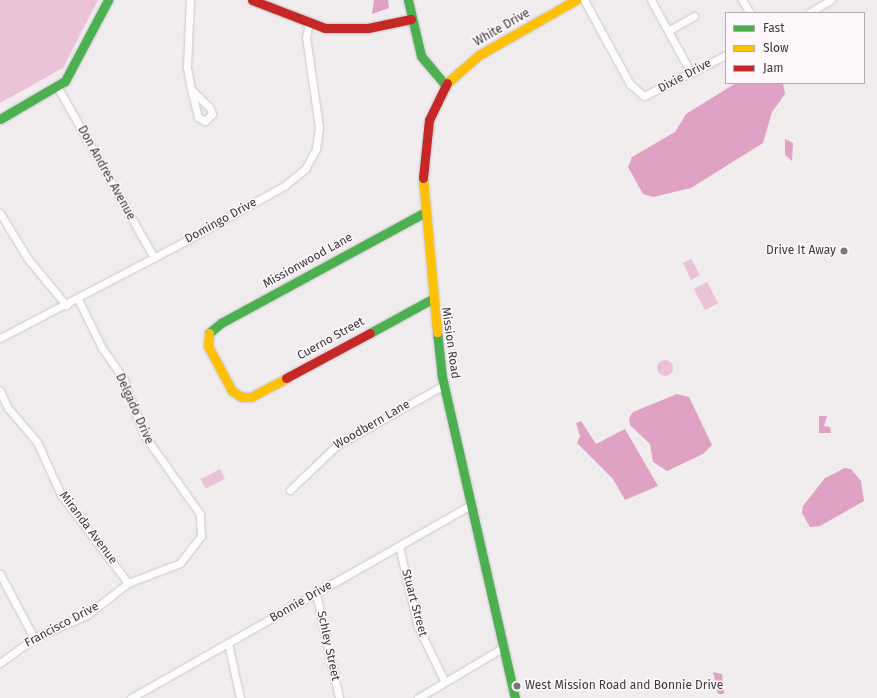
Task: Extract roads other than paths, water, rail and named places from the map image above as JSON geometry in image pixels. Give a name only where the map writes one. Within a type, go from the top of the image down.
[{"type":"street","points":[[0,119],[58,88],[68,77],[108,0]]},
{"type":"street","points":[[190,0],[187,67],[191,89]]},
{"type":"street","points":[[252,0],[272,4],[309,23],[349,30],[411,19]]},
{"type":"street","points":[[408,0],[411,19],[421,56],[445,85]]},
{"type":"street","name":"White Drive","points":[[445,85],[471,60],[576,0]]},
{"type":"street","name":"Dixie Drive","points":[[584,0],[630,84],[644,96],[725,55]]},
{"type":"street","points":[[651,0],[691,73]]},
{"type":"street","points":[[742,0],[749,12]]},
{"type":"street","points":[[810,12],[831,0]]},
{"type":"street","points":[[668,31],[694,16]]},
{"type":"street","name":"Domingo Drive","points":[[0,338],[78,299],[284,186],[312,160],[319,127],[306,37],[309,23]]},
{"type":"street","name":"Mission Road","points":[[445,85],[429,120],[423,146],[424,212],[432,299],[444,384],[515,698]]},
{"type":"street","name":"Don Andres Avenue","points":[[58,88],[154,258]]},
{"type":"street","name":"Missionwood Lane","points":[[242,397],[232,391],[208,346],[207,336],[221,323],[424,212]]},
{"type":"street","points":[[0,213],[28,259],[66,305]]},
{"type":"street","name":"Delgado Drive","points":[[78,299],[97,340],[123,378],[144,435],[200,514],[201,536]]},
{"type":"street","name":"Cuerno Street","points":[[242,397],[258,395],[432,299]]},
{"type":"street","name":"Woodbern Lane","points":[[290,490],[336,446],[444,384]]},
{"type":"street","name":"Miranda Avenue","points":[[0,391],[8,408],[37,442],[61,495],[128,583]]},
{"type":"street","name":"Bonnie Drive","points":[[131,698],[471,505]]},
{"type":"street","name":"Francisco Drive","points":[[0,663],[34,638],[87,615],[128,583],[180,563],[195,549],[201,536]]},
{"type":"street","name":"Stuart Street","points":[[399,546],[418,627],[444,680]]},
{"type":"street","points":[[0,574],[34,638]]},
{"type":"street","name":"Schley Street","points":[[316,593],[339,698]]},
{"type":"street","points":[[228,643],[240,698]]},
{"type":"street","points":[[418,698],[444,680],[504,646]]},
{"type":"place","name":"Drive It Away","points":[[844,251]]},
{"type":"place","name":"West Mission Road and Bonnie Drive","points":[[517,686]]}]
